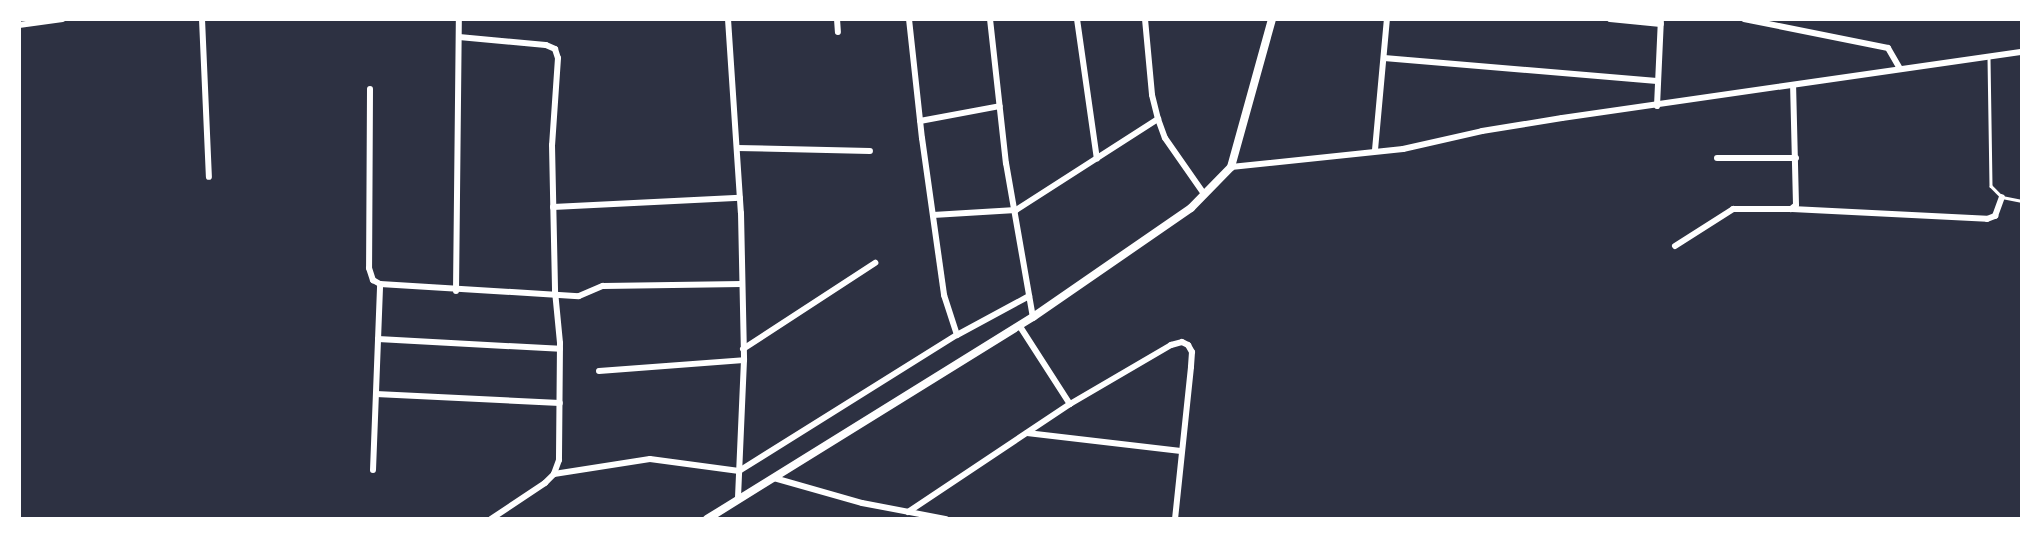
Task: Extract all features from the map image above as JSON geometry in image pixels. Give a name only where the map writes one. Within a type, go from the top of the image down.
[{"type":"street","points":[[19,24],[62,19]]},
{"type":"street","points":[[202,19],[209,177]]},
{"type":"street","points":[[456,291],[459,19]]},
{"type":"street","points":[[728,19],[740,198],[744,360],[738,500]]},
{"type":"street","points":[[837,19],[838,32]]},
{"type":"street","points":[[909,19],[944,295],[957,335]]},
{"type":"street","points":[[990,19],[1006,163],[1033,317]]},
{"type":"street","points":[[1077,19],[1097,159]]},
{"type":"street","points":[[1145,19],[1152,95],[1158,119],[1165,138],[1204,194]]},
{"type":"street","points":[[707,519],[1033,317],[1191,208],[1231,167],[1272,19]]},
{"type":"street","points":[[1376,150],[1387,19]]},
{"type":"street","points":[[1610,19],[1661,22],[1657,106]]},
{"type":"street","points":[[1744,19],[1780,22],[1888,47],[1900,69]]},
{"type":"street","points":[[458,37],[546,45],[555,49],[558,58],[552,145],[555,296],[561,404],[559,460],[554,474]]},
{"type":"street","points":[[1231,167],[1403,149],[1482,131],[2022,52]]},
{"type":"street","points":[[1384,58],[1657,81]]},
{"type":"street","points":[[1791,209],[1798,198],[1794,86]]},
{"type":"street","points":[[370,89],[369,268],[373,280],[380,284],[555,296],[579,296],[603,286],[742,284]]},
{"type":"street","points":[[920,121],[1000,106]]},
{"type":"street","points":[[933,215],[1016,210],[1158,119]]},
{"type":"street","points":[[737,148],[870,151]]},
{"type":"street","points":[[1717,158],[1796,158]]},
{"type":"street","points":[[1675,246],[1733,209],[1791,209],[1987,219],[1995,216],[2002,197]]},
{"type":"street","points":[[553,207],[740,198]]},
{"type":"street","points":[[743,349],[876,263]]},
{"type":"street","points":[[373,470],[380,284]]},
{"type":"street","points":[[491,519],[554,474],[650,459],[739,471],[957,335],[1029,296]]},
{"type":"street","points":[[1019,325],[1070,404]]},
{"type":"street","points":[[378,340],[560,349]]},
{"type":"street","points":[[913,514],[1070,404],[1171,345],[1188,345],[1191,367],[1174,519]]},
{"type":"street","points":[[598,372],[744,360]]},
{"type":"street","points":[[376,394],[561,404]]},
{"type":"street","points":[[1027,433],[1181,451]]},
{"type":"street","points":[[774,478],[862,503],[946,519]]},
{"type":"lane","points":[[1989,58],[1991,186],[2002,197],[2022,201]]}]
